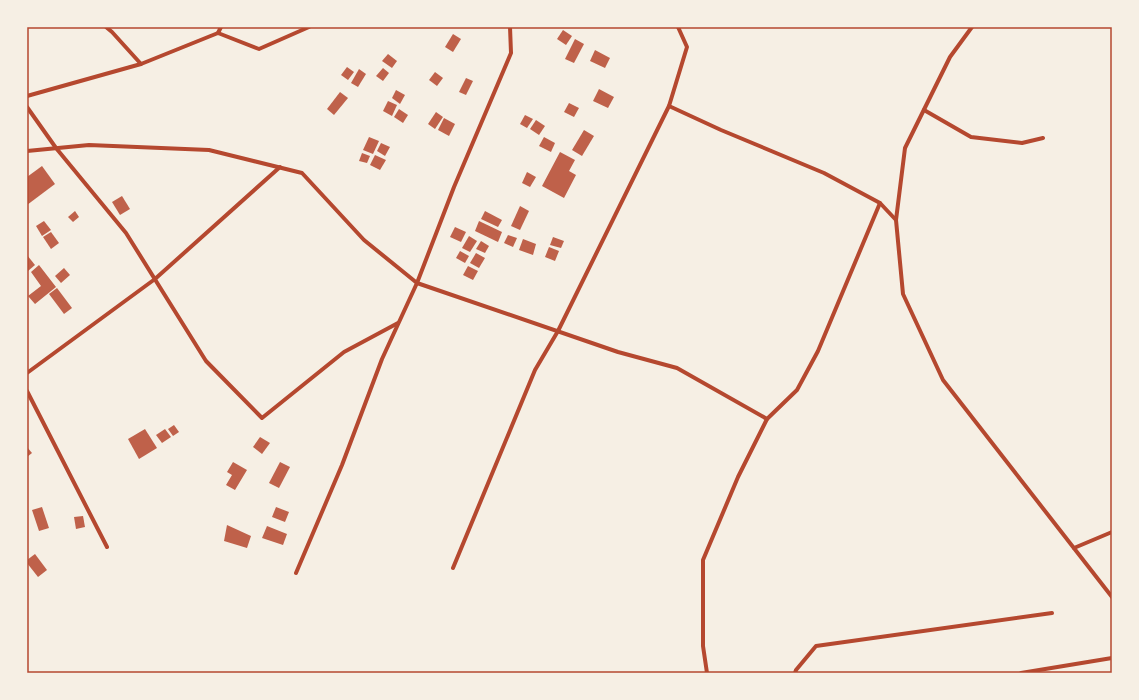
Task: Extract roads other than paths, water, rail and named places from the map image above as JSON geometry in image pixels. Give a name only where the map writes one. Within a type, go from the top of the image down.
[{"type":"street","points":[[106,27],[141,64]]},
{"type":"street","points":[[27,96],[141,64],[218,33],[221,27]]},
{"type":"street","points":[[218,33],[259,49],[310,27]]},
{"type":"street","points":[[296,573],[342,465],[382,359],[417,283],[454,187],[511,53],[510,27]]},
{"type":"street","points":[[454,568],[535,370],[558,331],[670,106],[687,47],[678,27]]},
{"type":"street","points":[[971,28],[950,57],[905,148],[896,220],[903,294],[943,380],[1112,597]]},
{"type":"street","points":[[670,106],[721,130],[824,173],[880,203],[896,220]]},
{"type":"street","points":[[27,107],[56,148],[126,233],[206,361],[262,418],[344,352],[399,323]]},
{"type":"street","points":[[924,110],[971,137],[1022,142],[1043,138]]},
{"type":"street","points":[[27,151],[89,145],[209,150],[302,173],[364,240],[417,283],[618,352],[677,368],[767,418]]},
{"type":"street","points":[[27,373],[155,279],[280,167]]},
{"type":"street","points":[[707,673],[703,646],[703,560],[738,476],[767,418],[797,390],[818,351],[880,203]]},
{"type":"street","points":[[27,391],[107,547]]},
{"type":"street","points":[[1074,548],[1112,532]]},
{"type":"street","points":[[796,673],[796,670],[816,646],[1052,613]]},
{"type":"street","points":[[1021,673],[1112,658]]}]
